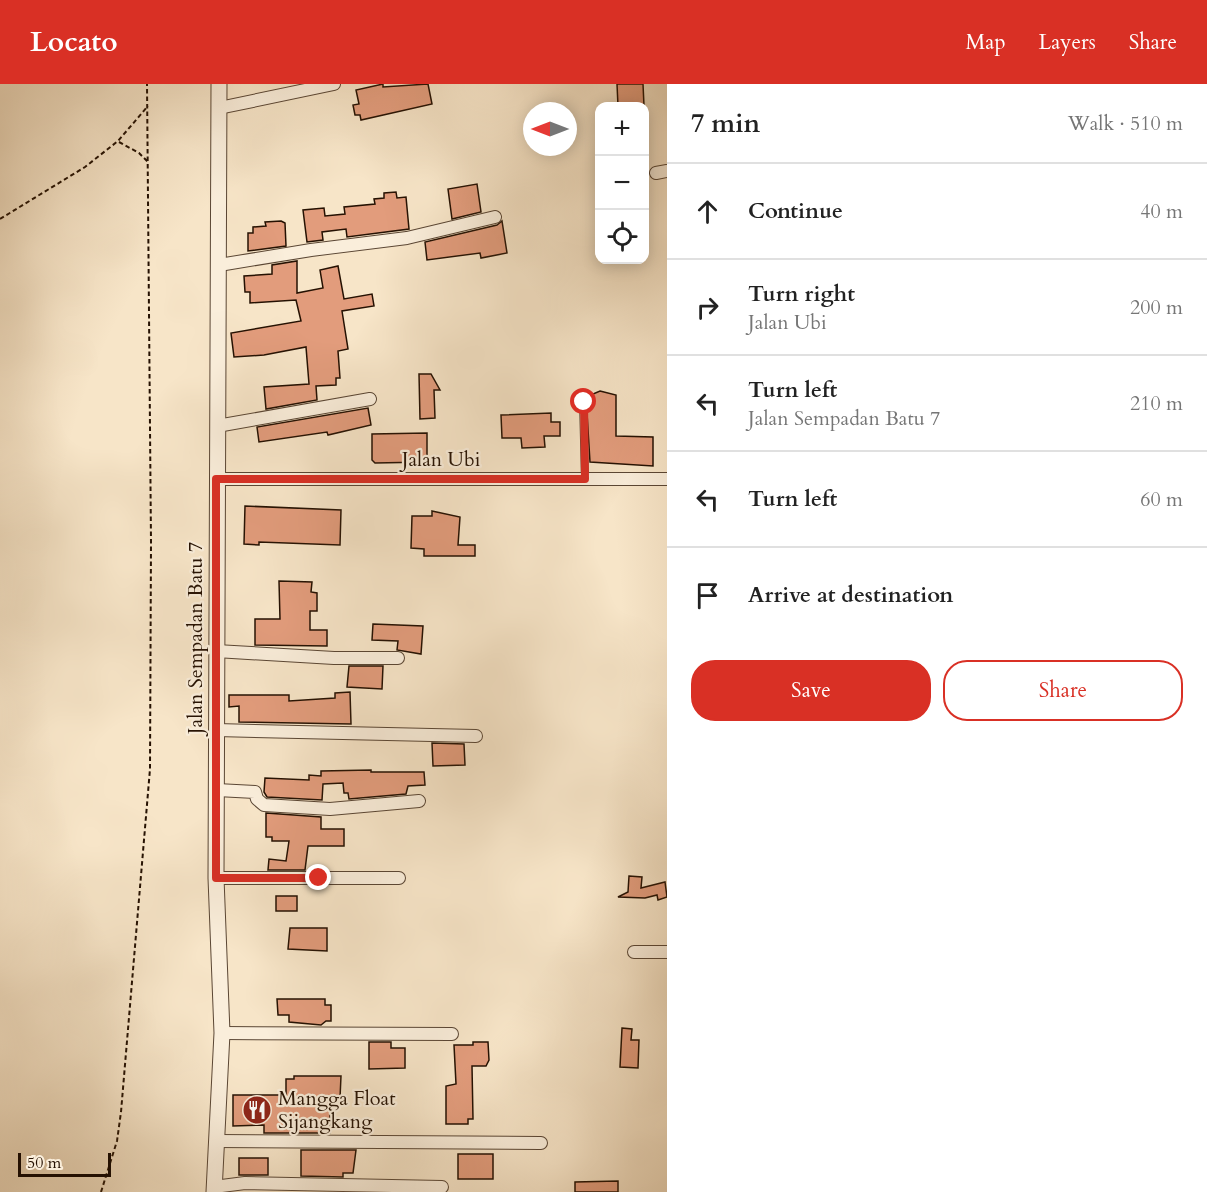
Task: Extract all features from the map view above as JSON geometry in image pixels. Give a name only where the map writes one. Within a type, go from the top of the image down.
[{"type":"street","name":"Jalan Sempadan Batu 7","points":[[214,1189],[222,1033],[216,878],[219,84]]},
{"type":"street","points":[[219,108],[334,84]]},
{"type":"street","points":[[219,265],[311,250],[408,238],[495,217]]},
{"type":"street","points":[[217,426],[370,399]]},
{"type":"street","name":"Jalan Ubi","points":[[216,479],[667,479]]},
{"type":"street","points":[[216,651],[334,658],[398,658]]},
{"type":"street","points":[[216,730],[476,736]]},
{"type":"street","points":[[217,790],[255,792],[257,799],[264,805],[330,809],[419,801]]},
{"type":"street","points":[[216,878],[399,878]]},
{"type":"street","points":[[634,952],[667,952]]},
{"type":"street","points":[[222,1033],[452,1034]]},
{"type":"street","points":[[216,1141],[541,1143]]},
{"type":"street","points":[[214,1189],[245,1183],[442,1187]]},
{"type":"lane","points":[[584,402],[585,479]]},
{"type":"path","points":[[101,1192],[117,1141],[121,1112],[150,769],[151,542],[147,84]]},
{"type":"path","points":[[0,219],[85,167],[118,141],[147,106]]},
{"type":"path","points":[[118,141],[139,153],[148,162]]},
{"type":"building","points":[[383,84],[383,87],[428,84],[432,104],[361,120],[360,115],[355,115],[353,105],[359,104],[356,90]]},
{"type":"building","points":[[617,84],[643,84],[644,102],[618,102]]},
{"type":"building","points":[[477,184],[481,212],[452,219],[448,189]]},
{"type":"building","points":[[396,192],[397,198],[406,197],[409,229],[347,237],[346,229],[322,232],[323,240],[307,242],[303,210],[324,208],[325,216],[345,214],[344,207],[375,204],[374,199],[384,198],[384,193]]},
{"type":"building","points":[[502,221],[507,253],[481,258],[480,253],[427,260],[425,242],[497,225]]},
{"type":"building","points":[[265,222],[285,223],[286,246],[248,251],[248,233],[253,233],[253,227],[266,226]]},
{"type":"building","points":[[297,261],[297,293],[323,288],[320,270],[338,266],[344,299],[372,294],[374,306],[342,311],[348,349],[338,351],[340,378],[336,378],[336,385],[316,386],[317,400],[266,409],[264,387],[309,384],[306,347],[264,355],[234,357],[231,333],[301,321],[296,300],[250,303],[250,292],[245,292],[244,276],[272,274],[272,265]]},
{"type":"building","points":[[419,374],[431,374],[440,390],[434,390],[435,418],[420,419]]},
{"type":"building","points":[[600,391],[616,395],[616,436],[653,437],[653,466],[590,462],[586,397]]},
{"type":"building","points":[[368,408],[371,425],[328,435],[327,432],[259,442],[257,427]]},
{"type":"building","points":[[551,413],[551,422],[560,422],[560,436],[544,436],[545,447],[522,448],[521,438],[502,438],[501,415]]},
{"type":"building","points":[[427,433],[427,462],[375,463],[372,460],[372,434]]},
{"type":"building","points":[[245,506],[341,510],[340,545],[259,542],[259,545],[244,544]]},
{"type":"building","points":[[432,511],[460,517],[458,545],[475,545],[475,556],[424,556],[424,549],[411,548],[412,516],[432,516]]},
{"type":"building","points":[[279,581],[312,582],[311,592],[317,593],[317,611],[310,611],[310,630],[327,630],[327,646],[255,645],[255,619],[280,619]]},
{"type":"building","points":[[373,624],[423,626],[421,654],[397,650],[398,641],[372,640]]},
{"type":"building","points":[[349,666],[383,666],[382,689],[347,687]]},
{"type":"building","points":[[350,692],[351,724],[239,722],[239,706],[229,707],[229,695],[289,695],[289,701],[335,698],[335,693]]},
{"type":"building","points":[[432,743],[464,744],[465,765],[433,766]]},
{"type":"building","points":[[371,770],[371,772],[424,772],[425,785],[408,786],[406,794],[349,799],[348,793],[344,793],[343,783],[323,784],[322,800],[267,797],[264,792],[265,778],[309,780],[309,775],[321,776],[321,771]]},
{"type":"building","points":[[266,813],[321,817],[321,829],[344,829],[344,846],[308,846],[305,870],[268,870],[269,859],[286,861],[289,841],[272,841],[272,837],[266,837]]},
{"type":"building","points":[[629,876],[642,877],[641,888],[665,882],[667,897],[658,900],[657,895],[645,898],[618,897],[628,892]]},
{"type":"building","points":[[276,896],[297,896],[297,911],[276,911]]},
{"type":"building","points":[[290,928],[327,928],[327,951],[288,949]]},
{"type":"building","points":[[277,999],[325,999],[325,1005],[331,1005],[331,1021],[326,1021],[321,1025],[289,1022],[289,1015],[278,1015]]},
{"type":"building","points":[[622,1028],[632,1029],[631,1040],[639,1040],[638,1068],[620,1067]]},
{"type":"building","points":[[369,1042],[391,1042],[391,1048],[405,1048],[405,1068],[369,1069]]},
{"type":"building","points":[[473,1042],[488,1042],[489,1060],[486,1066],[472,1066],[473,1119],[468,1119],[468,1124],[446,1124],[446,1086],[456,1084],[454,1045],[473,1045]]},
{"type":"building","points":[[294,1076],[341,1076],[340,1098],[330,1098],[330,1133],[264,1133],[264,1125],[233,1126],[233,1095],[286,1095],[286,1079],[294,1079]]},
{"type":"building","points":[[301,1150],[356,1150],[353,1173],[343,1173],[343,1177],[301,1176]]},
{"type":"building","points":[[458,1154],[493,1154],[493,1179],[458,1179]]},
{"type":"building","points":[[239,1158],[268,1158],[268,1175],[239,1175]]},
{"type":"building","points":[[618,1181],[618,1192],[575,1192],[575,1182]]},
{"type":"place","name":"Mangga Float Sijangkang","points":[[257,1110]]},
{"type":"route","points":[[319,878],[216,878],[216,479],[585,479],[584,402]]}]
